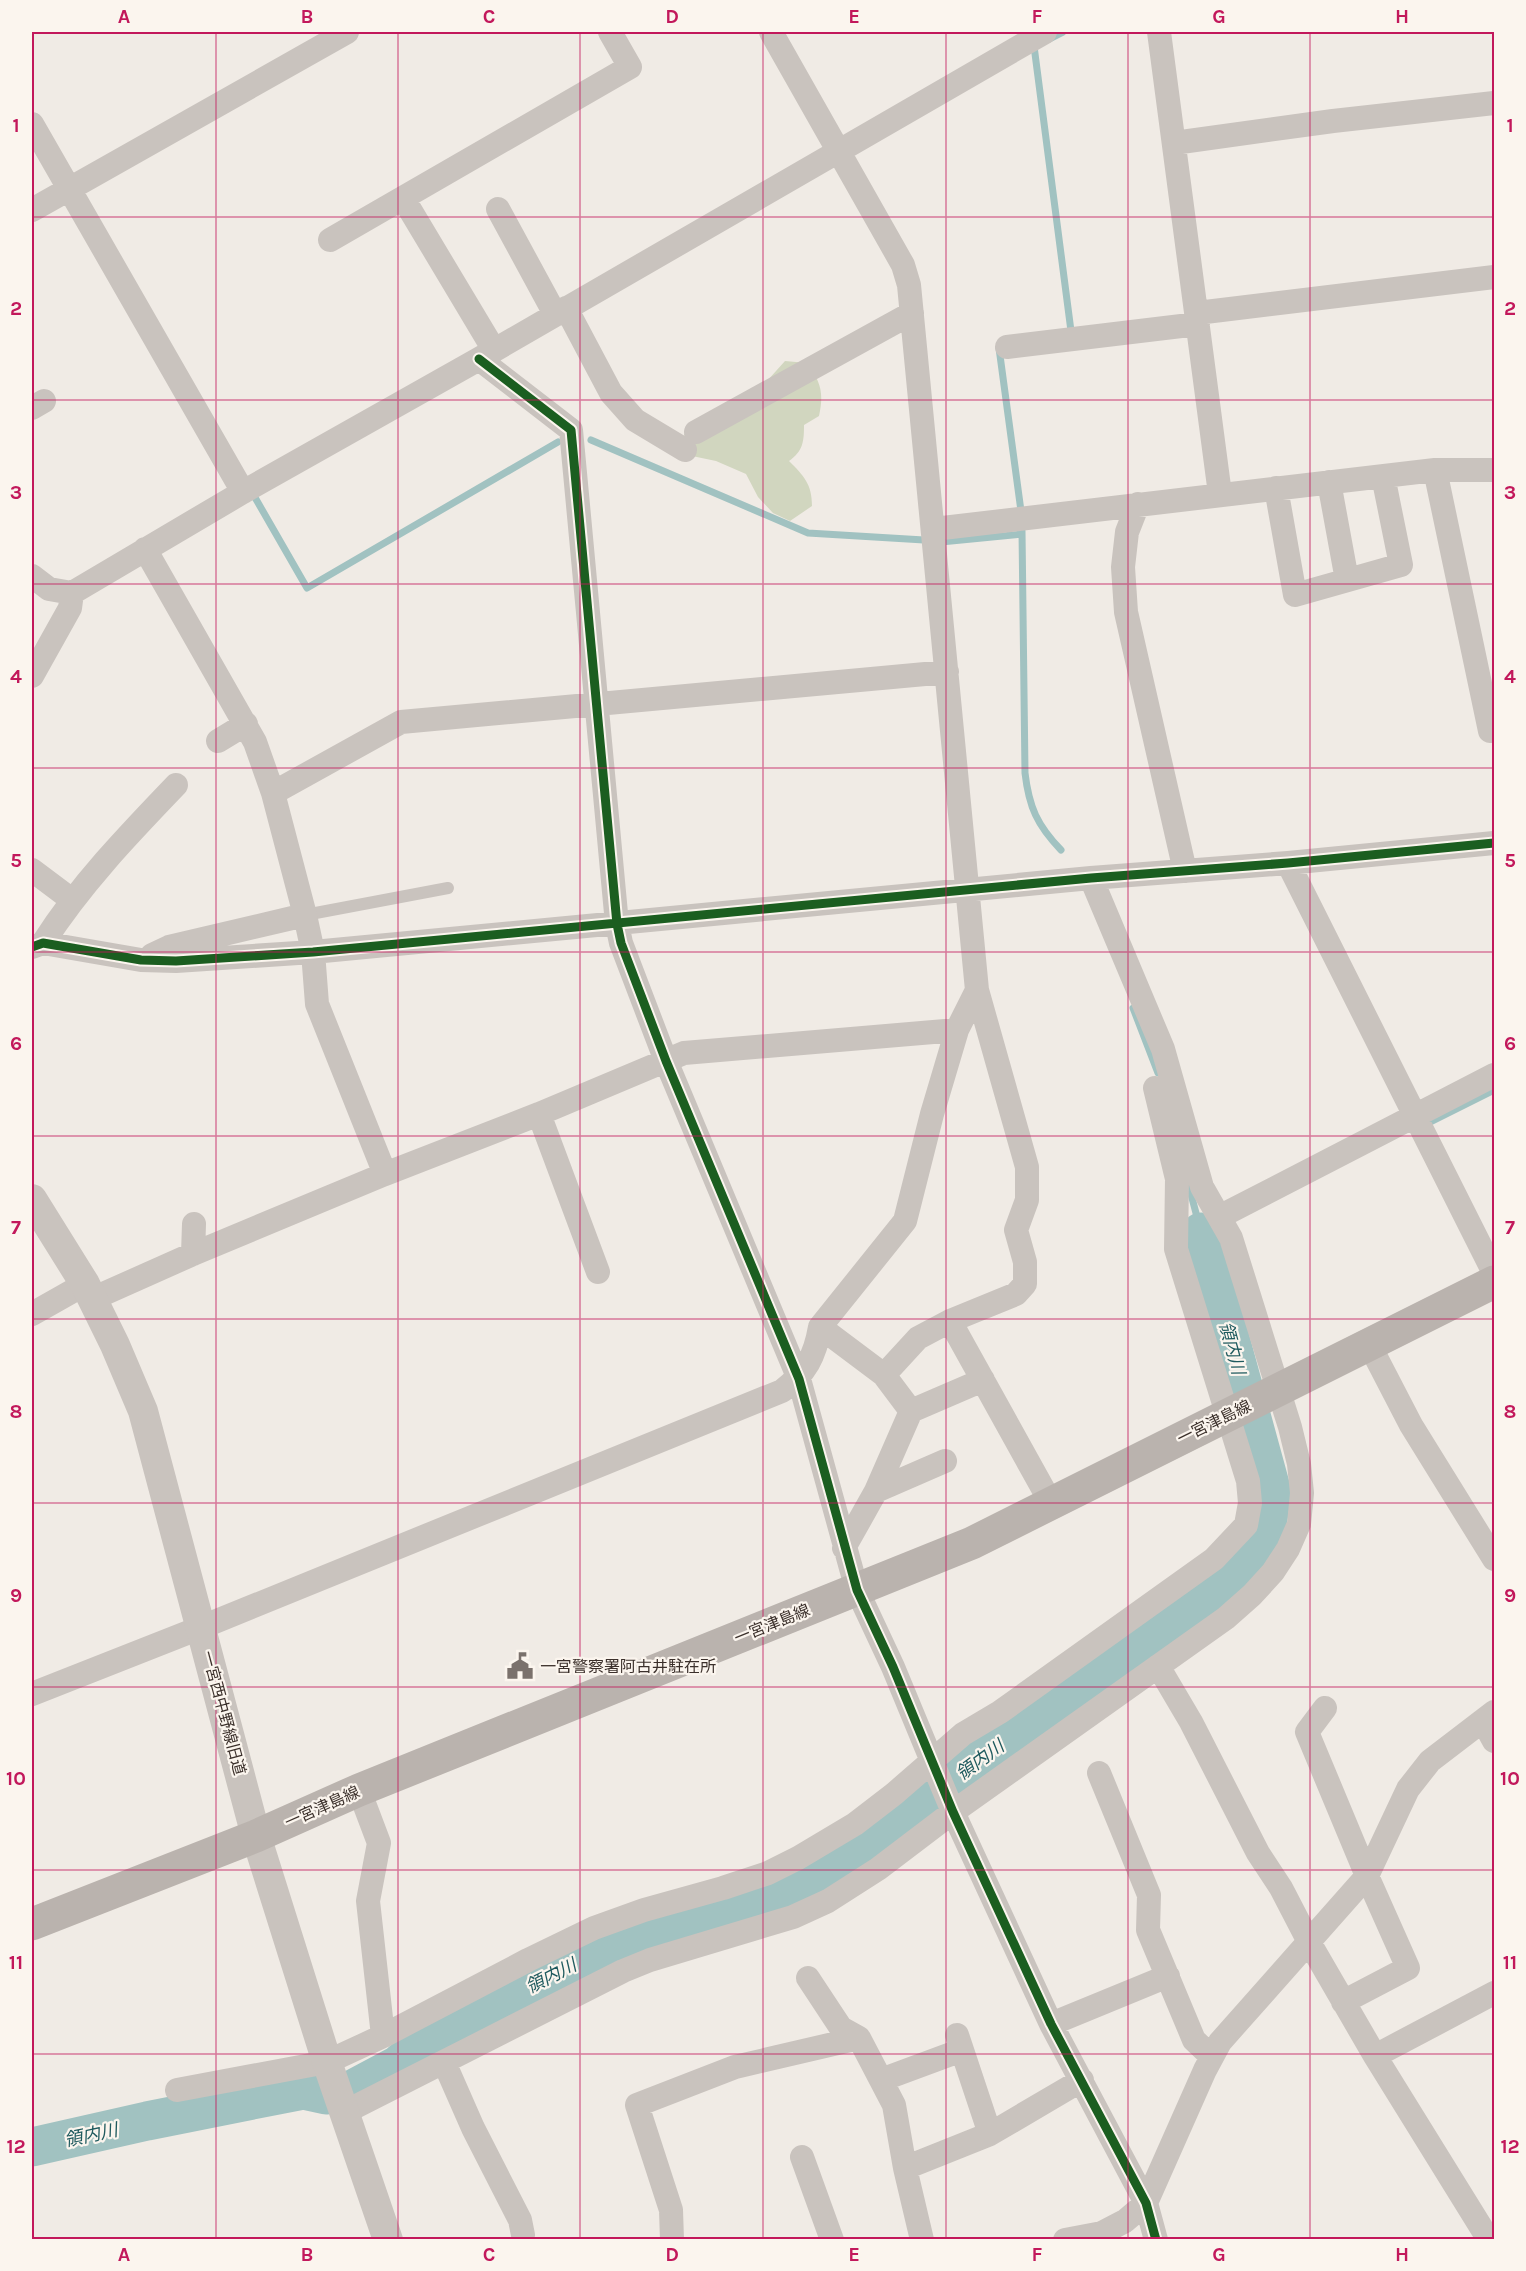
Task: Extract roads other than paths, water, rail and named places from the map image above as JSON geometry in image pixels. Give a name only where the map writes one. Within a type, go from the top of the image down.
[{"type":"main road","name":"一宮津島線","points":[[32,1924],[256,1836],[359,1790],[972,1543],[1494,1282]]},
{"type":"street","points":[[32,210],[348,32]]},
{"type":"street","points":[[330,240],[630,67],[610,32]]},
{"type":"street","points":[[771,32],[903,265],[909,285],[977,990],[1027,1167],[1027,1200],[1016,1230],[1025,1262],[1025,1284],[1016,1294],[950,1321],[918,1338],[884,1375]]},
{"type":"street","points":[[32,576],[49,589],[72,593],[243,492],[1045,32]]},
{"type":"street","points":[[1159,32],[1220,494]]},
{"type":"street","points":[[1174,143],[1333,121],[1494,103]]},
{"type":"street","points":[[32,124],[243,492]]},
{"type":"street","points":[[403,198],[486,354],[571,430],[616,924],[621,943],[666,1061],[799,1379],[857,1590],[893,1667],[952,1812],[1051,2024],[1146,2203],[1156,2240]]},
{"type":"street","points":[[498,209],[611,393],[635,420],[690,441],[912,313]]},
{"type":"street","points":[[1007,347],[1494,277]]},
{"type":"street","points":[[934,529],[1435,470],[1493,476]]},
{"type":"street","points":[[1435,470],[1490,731],[1494,730]]},
{"type":"street","points":[[1276,488],[1295,594],[1401,565],[1383,476]]},
{"type":"street","points":[[1329,482],[1347,580]]},
{"type":"street","points":[[1138,504],[1127,531],[1123,567],[1126,612],[1185,871]]},
{"type":"street","points":[[145,549],[255,742],[273,793],[305,915],[313,952],[316,1004],[385,1174]]},
{"type":"street","points":[[32,676],[70,608],[72,593]]},
{"type":"street","points":[[273,793],[401,722],[947,672]]},
{"type":"street","points":[[218,741],[246,724]]},
{"type":"street","points":[[176,785],[72,900],[37,945],[141,960],[176,961],[313,952],[1091,878],[1288,863],[1494,843]]},
{"type":"street","points":[[1288,863],[1494,1273]]},
{"type":"street","points":[[32,870],[72,900]]},
{"type":"street","points":[[345,2112],[623,1971],[650,1960],[793,1917],[828,1901],[878,1869],[952,1812],[1226,1618],[1273,1572],[1288,1548],[1299,1524],[1302,1493],[1299,1464],[1278,1391],[1231,1238],[1202,1187],[1163,1049],[1091,878]]},
{"type":"street","points":[[141,960],[169,947],[305,915]]},
{"type":"street","points":[[32,1694],[782,1391],[799,1379],[817,1347],[820,1327],[905,1221],[932,1114],[957,1030],[977,990]]},
{"type":"street","points":[[32,1314],[193,1254],[684,1053],[957,1030]]},
{"type":"street","points":[[1223,1224],[1420,1123],[1494,1075]]},
{"type":"street","points":[[177,2090],[327,2062],[384,2036],[594,1928],[644,1910],[768,1873],[798,1858],[855,1824],[894,1794],[963,1734],[1000,1712],[1214,1559],[1246,1525],[1250,1503],[1248,1481],[1176,1249],[1177,1179],[1155,1088]]},
{"type":"street","points":[[539,1114],[598,1272]]},
{"type":"street","name":"一宮西中野線旧道","points":[[32,1199],[88,1292],[115,1345],[143,1411],[256,1836],[327,2062],[388,2240]]},
{"type":"street","points":[[193,1254],[194,1224]]},
{"type":"street","points":[[950,1321],[1051,1503]]},
{"type":"street","points":[[820,1327],[884,1375],[911,1411]]},
{"type":"street","points":[[1369,1344],[1411,1425],[1494,1559]]},
{"type":"street","points":[[844,1548],[876,1491],[911,1411],[983,1380]]},
{"type":"street","points":[[876,1491],[945,1461]]},
{"type":"street","points":[[1158,1666],[1191,1722],[1258,1853],[1281,1888],[1343,2002],[1489,2240]]},
{"type":"street","points":[[1325,1708],[1308,1732],[1367,1876],[1408,1968],[1343,2002]]},
{"type":"street","points":[[1065,2240],[1102,2233],[1125,2221],[1146,2203],[1220,2042],[1367,1876],[1408,1789],[1430,1761],[1491,1725]]},
{"type":"street","points":[[1099,1773],[1149,1895],[1148,1930],[1194,2040],[1212,2057]]},
{"type":"street","points":[[359,1790],[379,1843],[368,1901],[384,2036]]},
{"type":"street","points":[[1051,2024],[1168,1976]]},
{"type":"street","points":[[808,1978],[841,2028],[859,2038],[894,2105],[905,2168],[922,2240]]},
{"type":"street","points":[[1375,2056],[1494,1993]]},
{"type":"street","points":[[672,2240],[671,2210],[637,2105],[735,2067],[859,2038]]},
{"type":"street","points":[[881,2080],[959,2042],[990,2134]]},
{"type":"street","points":[[444,2062],[473,2128],[520,2220],[519,2238]]},
{"type":"street","points":[[905,2168],[990,2134],[1082,2080]]},
{"type":"street","points":[[802,2157],[832,2240]]},
{"type":"lane","points":[[305,915],[448,888]]},
{"type":"waterway","points":[[1049,39],[1063,32]]},
{"type":"waterway","points":[[1037,45],[1034,46],[1071,331],[1067,332]]},
{"type":"waterway","points":[[999,348],[1021,511]]},
{"type":"waterway","points":[[591,440],[808,533],[924,540]]},
{"type":"waterway","points":[[253,494],[307,588],[558,442]]},
{"type":"waterway","points":[[1022,531],[1025,773],[1029,796],[1040,824],[1061,850]]},
{"type":"waterway","points":[[941,542],[1022,534]]},
{"type":"waterway","points":[[1133,1008],[1158,1073]]},
{"type":"waterway","points":[[1430,1122],[1494,1090]]},
{"type":"waterway","points":[[1187,1179],[1201,1232],[1217,1225]]},
{"type":"waterway","name":"領内川","points":[[353,2089],[398,2065],[424,2041],[625,1938],[729,1908],[813,1879],[1225,1584],[1250,1559],[1267,1526],[1272,1492],[1201,1232]]},
{"type":"waterway","name":"領内川","points":[[32,2147],[303,2090],[326,2095]]},
{"type":"place","name":"一宮警察署阿古井駐在所","points":[[520,1666]]}]
